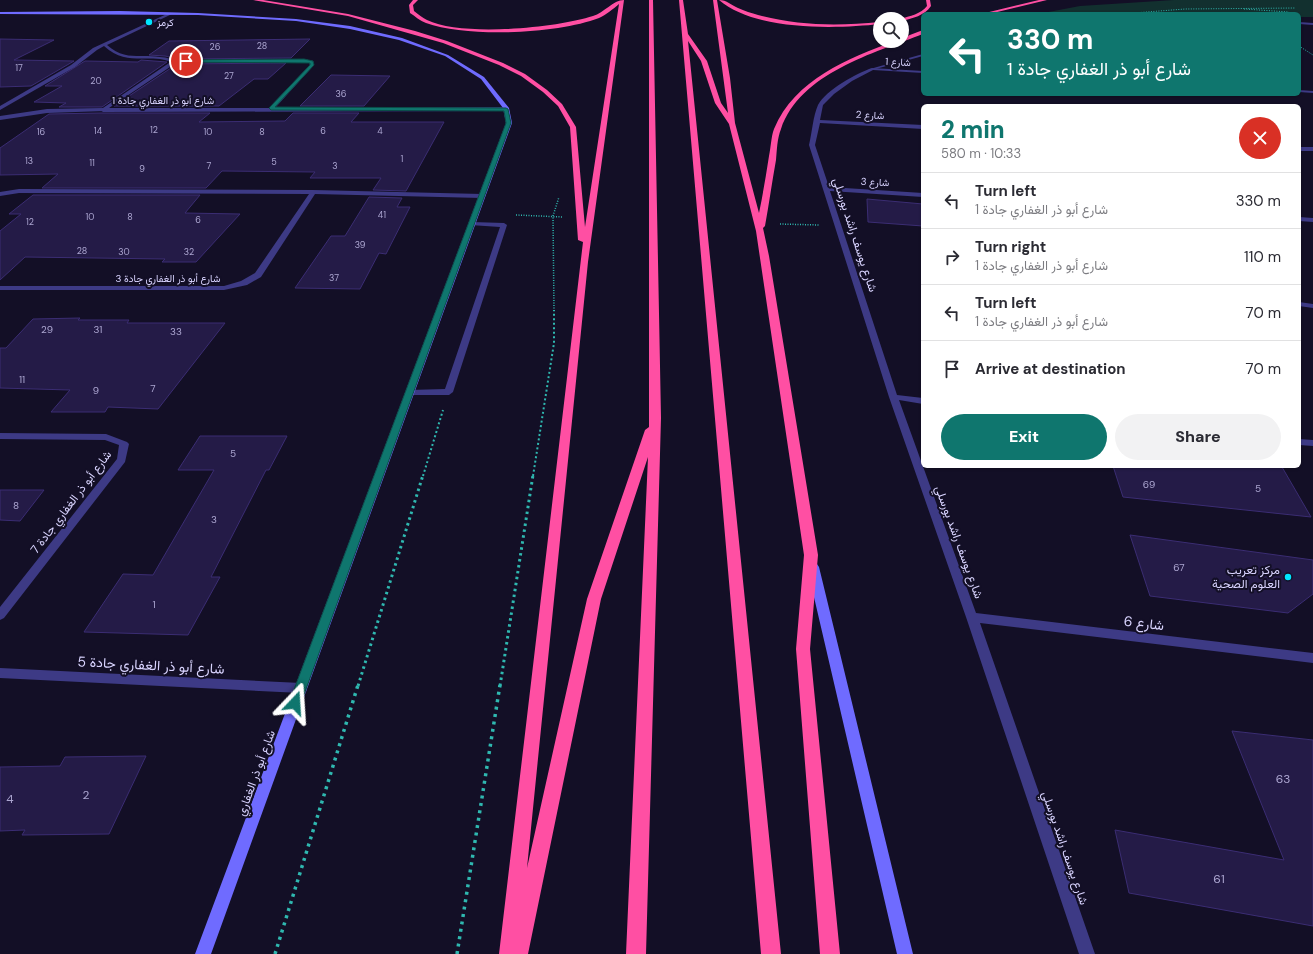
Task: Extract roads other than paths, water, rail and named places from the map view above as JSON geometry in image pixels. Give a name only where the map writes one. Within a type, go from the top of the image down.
[{"type":"highway","points":[[255,0],[348,15],[453,44],[501,64],[522,75],[545,91],[560,105],[573,127],[584,262]]},
{"type":"highway","points":[[416,0],[411,5],[412,12],[431,23],[462,28],[506,30],[548,28],[581,22],[606,12],[622,0]]},
{"type":"highway","points":[[509,954],[584,262],[622,0]]},
{"type":"highway","points":[[636,954],[655,418],[651,0]]},
{"type":"highway","points":[[681,0],[771,954]]},
{"type":"highway","points":[[715,0],[727,78],[732,123],[760,232],[811,555],[804,650],[830,954]]},
{"type":"highway","points":[[721,0],[742,12],[782,21],[833,25],[873,24]]},
{"type":"highway","points":[[924,12],[929,6],[928,0]]},
{"type":"highway","points":[[992,12],[1045,0]]},
{"type":"highway","points":[[909,17],[921,13]]},
{"type":"highway","points":[[685,32],[704,61],[718,103],[732,123]]},
{"type":"highway","points":[[909,37],[921,33]]},
{"type":"highway","points":[[760,232],[777,130],[781,118],[790,104],[811,84],[829,73],[856,59],[882,48]]},
{"type":"highway","points":[[518,954],[594,599],[655,418]]},
{"type":"street","points":[[0,13],[243,16],[297,20],[335,25],[402,39],[430,49],[456,61],[477,75],[494,91],[506,109]]},
{"type":"street","points":[[0,108],[73,66],[95,49],[170,14]]},
{"type":"street","points":[[1301,23],[1313,24]]},
{"type":"street","points":[[105,45],[112,52],[126,58],[161,58],[177,62]]},
{"type":"street","name":"شارع يوسف راشد بورسلي","points":[[921,56],[872,69],[850,80],[832,93],[821,105],[812,145],[893,397],[972,617],[1087,954]]},
{"type":"street","name":"شارع أبو ذر الغفاري جادة 1","points":[[103,110],[171,64],[177,62],[304,60],[312,62],[312,65],[271,109]]},
{"type":"street","name":"شارع 1","points":[[872,69],[921,72]]},
{"type":"street","points":[[1301,91],[1313,92]]},
{"type":"street","name":"شارع أبو ذر الغفاري جادة 1","points":[[103,110],[506,109]]},
{"type":"street","name":"شارع أبو ذر الغفاري","points":[[203,954],[509,123],[506,109]]},
{"type":"street","points":[[0,118],[48,111],[103,110]]},
{"type":"street","name":"شارع 2","points":[[817,121],[921,127]]},
{"type":"street","points":[[1301,149],[1313,149]]},
{"type":"street","name":"شارع 3","points":[[826,189],[921,195]]},
{"type":"street","points":[[0,194],[19,191],[313,192],[482,196]]},
{"type":"street","name":"شارع أبو ذر الغفاري جادة 3","points":[[0,288],[224,288],[244,283],[258,274],[313,192]]},
{"type":"street","points":[[1301,219],[1313,220]]},
{"type":"street","points":[[409,393],[448,392],[504,225],[472,224]]},
{"type":"street","points":[[1301,304],[1313,306]]},
{"type":"street","points":[[893,397],[921,401]]},
{"type":"street","name":"شارع أبو ذر الغفاري جادة 7","points":[[0,436],[106,437],[124,444],[122,460],[0,615]]},
{"type":"street","points":[[1301,442],[1313,443]]},
{"type":"street","points":[[811,555],[905,954]]},
{"type":"street","name":"شارع 6","points":[[972,617],[1313,658]]},
{"type":"street","name":"شارع أبو ذر الغفاري جادة 5","points":[[0,672],[300,688]]},
{"type":"place","name":"كرمز","points":[[149,22]]},
{"type":"place","name":"مركز تعريب العلوم الصحية","points":[[1288,577]]}]
